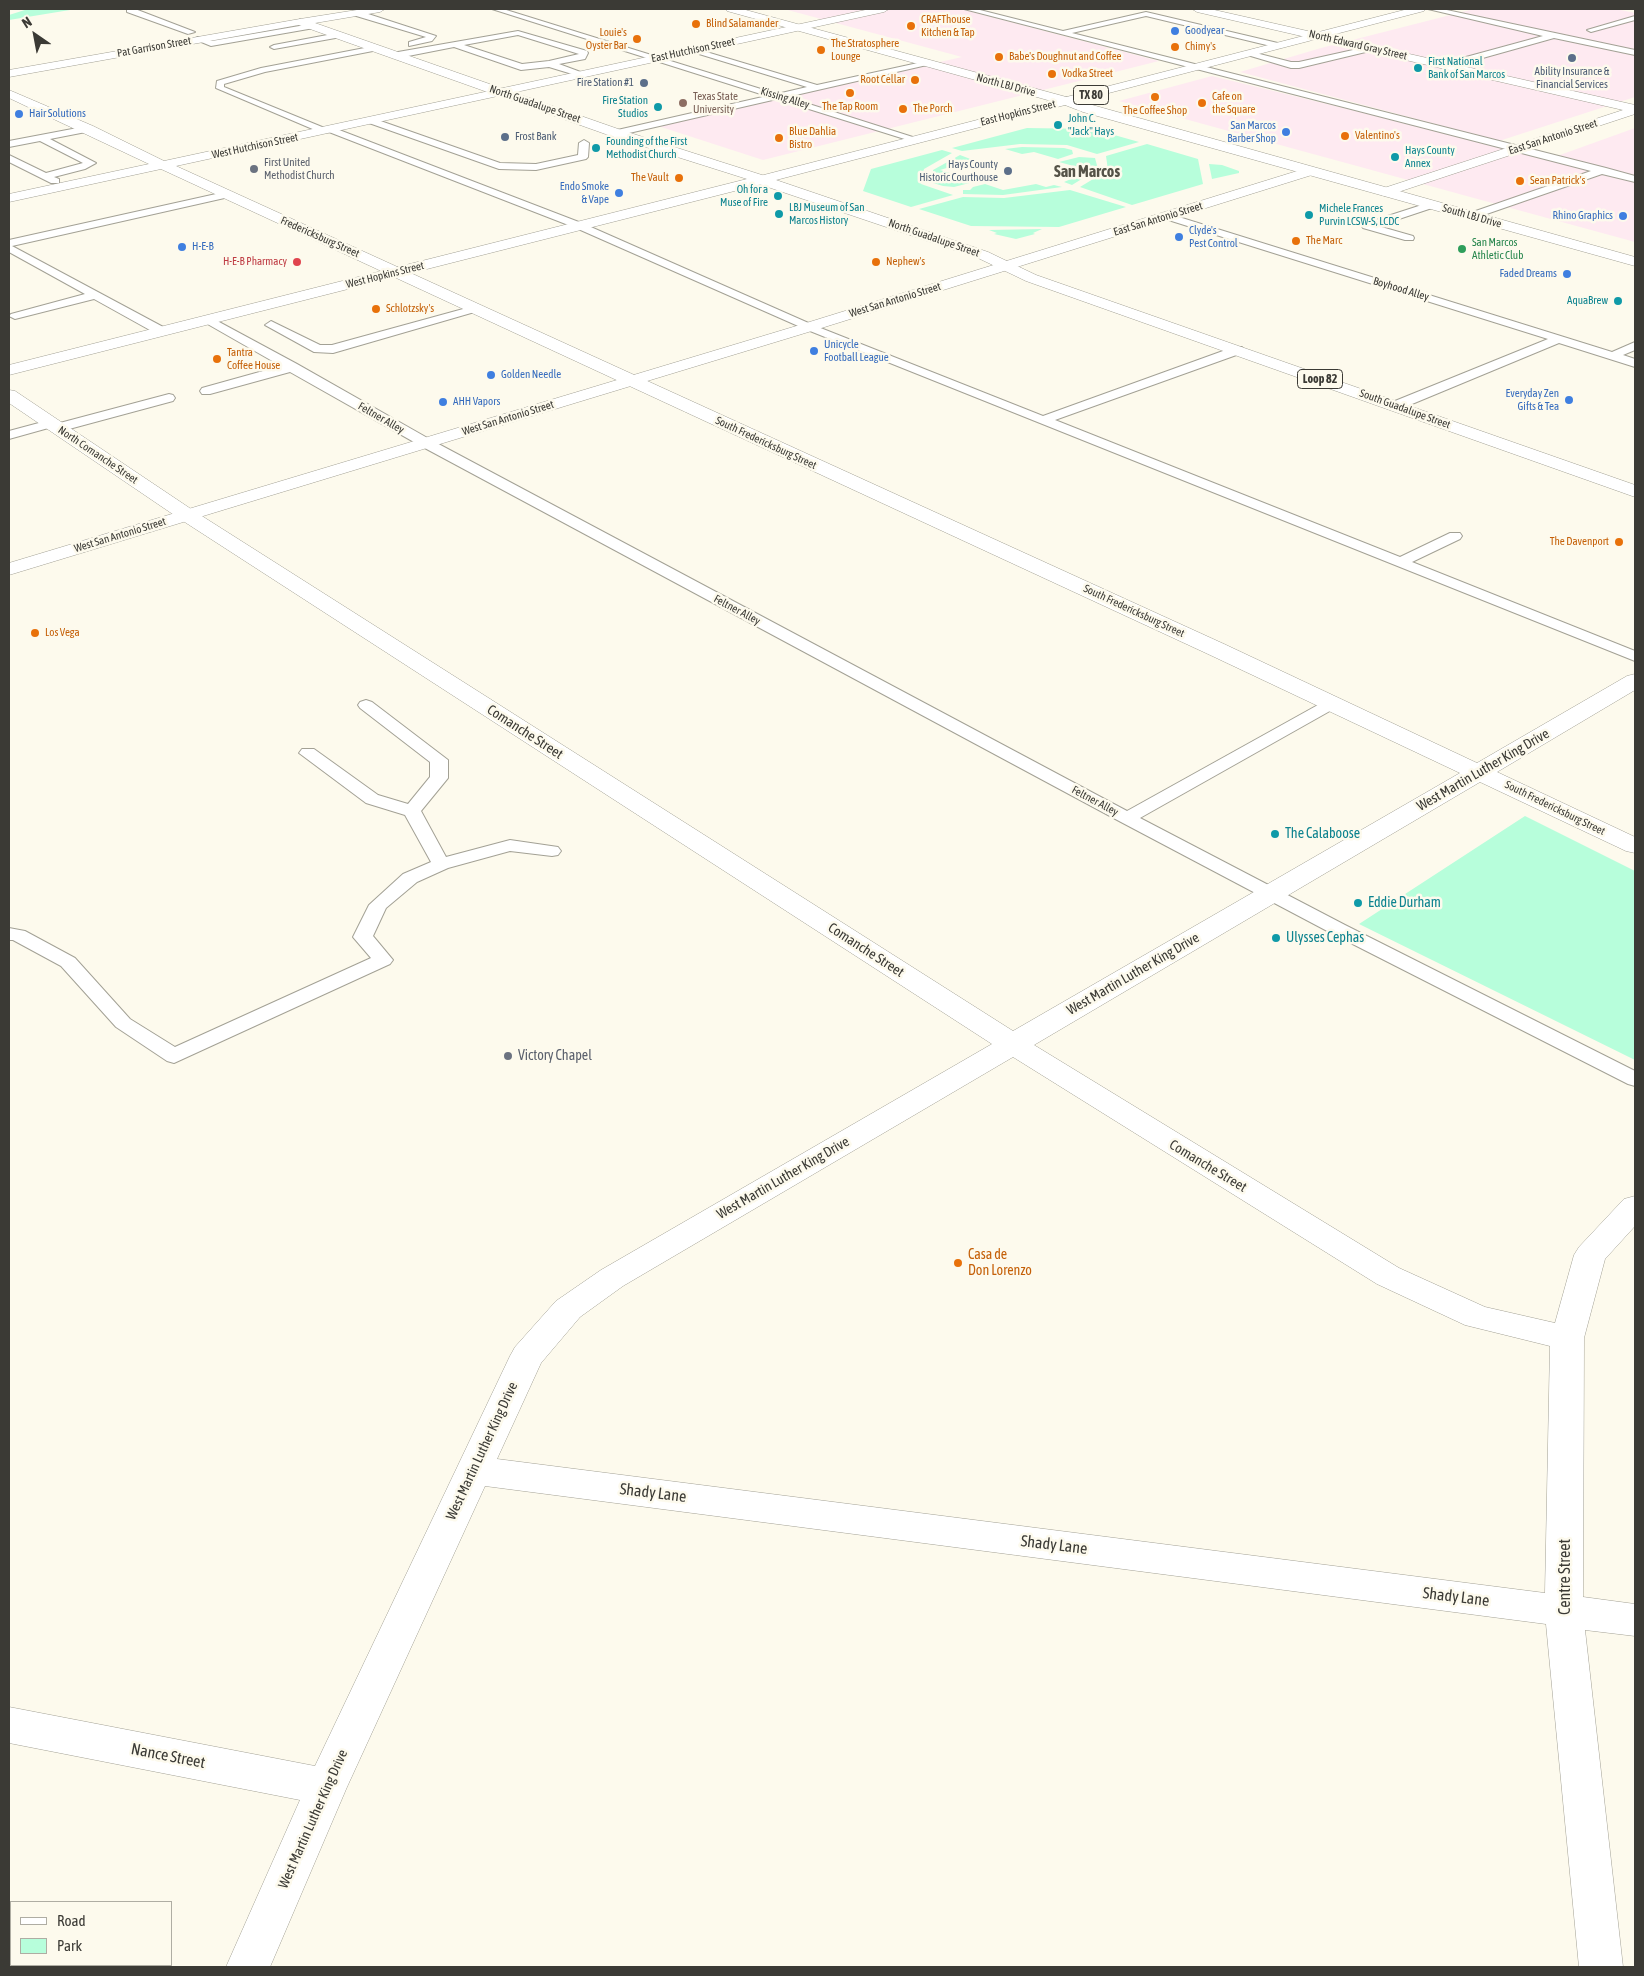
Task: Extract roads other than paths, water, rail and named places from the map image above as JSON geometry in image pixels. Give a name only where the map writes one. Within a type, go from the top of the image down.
[{"type":"street","name":"Pat Garrison Street","points":[[9,74],[194,37],[217,36],[305,24],[380,9]]},
{"type":"street","name":"North LBJ Drive","points":[[731,9],[1066,101],[1087,109],[1310,171]]},
{"type":"street","name":"East Hutchison Street","points":[[502,92],[884,9]]},
{"type":"street","name":"North Edward Gray Street","points":[[1197,9],[1635,109]]},
{"type":"street","name":"East Hopkins Street","points":[[761,180],[1420,9]]},
{"type":"street","name":"North Guadalupe Street","points":[[280,14],[502,92],[610,137],[761,180],[984,255],[1006,266]]},
{"type":"street","name":"West Hutchison Street","points":[[9,198],[502,92]]},
{"type":"street","name":"Fredericksburg Street","points":[[9,94],[631,381]]},
{"type":"street","name":"East San Antonio Street","points":[[1386,192],[1518,143],[1538,142],[1635,109]]},
{"type":"street","name":"East San Antonio Street","points":[[1006,266],[1310,171]]},
{"type":"street","name":"South LBJ Drive","points":[[1310,171],[1635,262]]},
{"type":"street","name":"West Hopkins Street","points":[[9,370],[761,180]]},
{"type":"street","name":"West San Antonio Street","points":[[9,569],[1006,266]]},
{"type":"street","name":"South Guadalupe Street","points":[[1006,266],[1031,278],[1634,489]]},
{"type":"street","name":"South Fredericksburg Street","points":[[631,381],[1216,648],[1635,846]]},
{"type":"street","name":"North Comanche Street","points":[[9,396],[187,515]]},
{"type":"street","name":"Comanche Street","points":[[187,515],[1013,1044],[1388,1276],[1477,1317],[1567,1338]]},
{"type":"street","name":"West Martin Luther King Drive","points":[[248,1967],[326,1787],[527,1356],[568,1309],[612,1278],[1635,681]]},
{"type":"street","name":"Centre Street","points":[[1601,1967],[1564,1610],[1567,1338],[1590,1255],[1635,1207]]},
{"type":"street","name":"Shady Lane","points":[[473,1470],[1635,1620]]},
{"type":"street","name":"Nance Street","points":[[9,1725],[326,1787]]},
{"type":"lane","points":[[131,9],[211,44],[243,41],[271,44],[294,41]]},
{"type":"lane","name":"Kissing Alley","points":[[496,9],[914,139]]},
{"type":"lane","points":[[968,9],[1324,99],[1518,143],[1635,179]]},
{"type":"lane","points":[[1123,11],[1138,9]]},
{"type":"lane","points":[[1432,9],[1635,53]]},
{"type":"lane","points":[[356,13],[432,36],[420,42],[273,68],[220,83],[220,88],[580,226],[809,327],[1635,656]]},
{"type":"lane","points":[[1063,33],[1146,14],[1278,46]]},
{"type":"lane","points":[[1200,27],[1241,18]]},
{"type":"lane","points":[[1591,30],[1633,20]]},
{"type":"lane","points":[[224,47],[305,24]]},
{"type":"lane","points":[[1582,28],[1609,34]]},
{"type":"lane","points":[[232,33],[243,41],[271,44],[338,35]]},
{"type":"lane","points":[[398,55],[518,33],[584,54],[582,57],[550,64],[521,67],[453,45]]},
{"type":"lane","points":[[1447,65],[1554,35]]},
{"type":"lane","points":[[1248,54],[1299,65],[1371,48]]},
{"type":"lane","points":[[690,50],[815,87]]},
{"type":"lane","points":[[372,121],[499,166],[536,167],[583,157],[579,144],[775,96],[924,63]]},
{"type":"lane","points":[[550,64],[582,74]]},
{"type":"lane","points":[[1324,99],[1346,96]]},
{"type":"lane","points":[[9,144],[88,129]]},
{"type":"lane","points":[[41,138],[92,163],[44,176]]},
{"type":"lane","points":[[457,180],[526,156]]},
{"type":"lane","points":[[9,158],[66,186]]},
{"type":"lane","points":[[1471,216],[1603,170]]},
{"type":"lane","points":[[9,243],[225,195]]},
{"type":"lane","points":[[1409,238],[1367,226],[1431,205]]},
{"type":"lane","name":"Boyhood Alley","points":[[1166,216],[1635,363]]},
{"type":"lane","points":[[9,248],[161,331]]},
{"type":"lane","points":[[16,322],[95,295]]},
{"type":"lane","points":[[206,391],[296,359],[318,349],[333,349],[474,309]]},
{"type":"lane","name":"Feltner Alley","points":[[208,320],[279,360],[296,359],[426,443],[1127,818],[1270,894],[1635,1079]]},
{"type":"lane","points":[[271,325],[318,349]]},
{"type":"lane","points":[[1395,406],[1559,339]]},
{"type":"lane","points":[[1612,356],[1635,346]]},
{"type":"lane","points":[[1044,420],[1238,350]]},
{"type":"lane","points":[[9,436],[169,398]]},
{"type":"lane","points":[[1401,562],[1455,536]]},
{"type":"lane","points":[[1127,818],[1331,704]]},
{"type":"lane","points":[[366,705],[439,760],[439,778],[412,811]]},
{"type":"lane","points":[[308,753],[372,799],[412,811],[441,864]]},
{"type":"lane","points":[[9,934],[18,935],[68,962],[123,1023],[174,1056],[382,960],[363,937],[378,905],[410,878],[441,864],[510,845],[552,851]]},
{"type":"place","name":"Blind Salamander","points":[[696,24]]},
{"type":"place","name":"CRAFThouse Kitchen & Tap","points":[[911,26]]},
{"type":"place","name":"Goodyear","points":[[1175,31]]},
{"type":"place","name":"Louie's Oyster Bar","points":[[637,39]]},
{"type":"place","name":"Chimy's","points":[[1175,47]]},
{"type":"place","name":"The Stratosphere Lounge","points":[[821,50]]},
{"type":"place","name":"Babe's Doughnut and Coffee","points":[[999,57]]},
{"type":"place","name":"Ability Insurance & Financial Services","points":[[1572,58]]},
{"type":"place","name":"First National Bank of San Marcos","points":[[1418,68]]},
{"type":"place","name":"Vodka Street","points":[[1052,74]]},
{"type":"place","name":"Root Cellar","points":[[915,80]]},
{"type":"place","name":"Fire Station #1","points":[[644,83]]},
{"type":"place","name":"The Tap Room","points":[[850,93]]},
{"type":"place","name":"The Coffee Shop","points":[[1155,97]]},
{"type":"place","name":"Texas State University","points":[[683,103]]},
{"type":"place","name":"Cafe on the Square","points":[[1202,103]]},
{"type":"place","name":"Fire Station Studios","points":[[658,107]]},
{"type":"place","name":"The Porch","points":[[903,109]]},
{"type":"place","name":"Hair Solutions","points":[[19,114]]},
{"type":"place","name":"John C. \"Jack\" Hays","points":[[1058,125]]},
{"type":"place","name":"San Marcos Barber Shop","points":[[1286,132]]},
{"type":"place","name":"Valentino's","points":[[1345,136]]},
{"type":"place","name":"Frost Bank","points":[[505,137]]},
{"type":"place","name":"Blue Dahlia Bistro","points":[[779,138]]},
{"type":"place","name":"Founding of the First Methodist Church","points":[[596,148]]},
{"type":"place","name":"Hays County Annex","points":[[1395,157]]},
{"type":"place","name":"First United Methodist Church","points":[[254,169]]},
{"type":"place","name":"Hays County Historic Courthouse","points":[[1008,171]]},
{"type":"place","name":"The Vault","points":[[679,178]]},
{"type":"place","name":"Sean Patrick's","points":[[1520,181]]},
{"type":"place","name":"Endo Smoke & Vape","points":[[619,193]]},
{"type":"place","name":"Oh for a Muse of Fire","points":[[778,196]]},
{"type":"place","name":"LBJ Museum of San Marcos History","points":[[779,214]]},
{"type":"place","name":"Michele Frances Purvin LCSW-S, LCDC","points":[[1309,215]]},
{"type":"place","name":"Rhino Graphics","points":[[1623,216]]},
{"type":"place","name":"Clyde's Pest Control","points":[[1179,237]]},
{"type":"place","name":"The Marc","points":[[1296,241]]},
{"type":"place","name":"H-E-B","points":[[182,247]]},
{"type":"place","name":"San Marcos Athletic Club","points":[[1462,249]]},
{"type":"place","name":"H-E-B Pharmacy","points":[[297,262]]},
{"type":"place","name":"Nephew's","points":[[876,262]]},
{"type":"place","name":"Faded Dreams","points":[[1567,274]]},
{"type":"place","name":"AquaBrew","points":[[1618,301]]},
{"type":"place","name":"Schlotzsky's","points":[[376,309]]},
{"type":"place","name":"Unicycle Football League","points":[[814,351]]},
{"type":"place","name":"Tantra Coffee House","points":[[217,359]]},
{"type":"place","name":"Golden Needle","points":[[491,375]]},
{"type":"place","name":"Everyday Zen Gifts & Tea","points":[[1569,400]]},
{"type":"place","name":"AHH Vapors","points":[[443,402]]},
{"type":"place","name":"The Davenport","points":[[1619,542]]},
{"type":"place","name":"Los Vega","points":[[35,633]]},
{"type":"place","name":"The Calaboose","points":[[1275,834]]},
{"type":"place","name":"Eddie Durham","points":[[1358,903]]},
{"type":"place","name":"Ulysses Cephas","points":[[1276,938]]},
{"type":"place","name":"Victory Chapel","points":[[508,1056]]},
{"type":"place","name":"Casa de Don Lorenzo","points":[[958,1263]]},
{"type":"district","name":"San Marcos","points":[[1087,172]]}]
